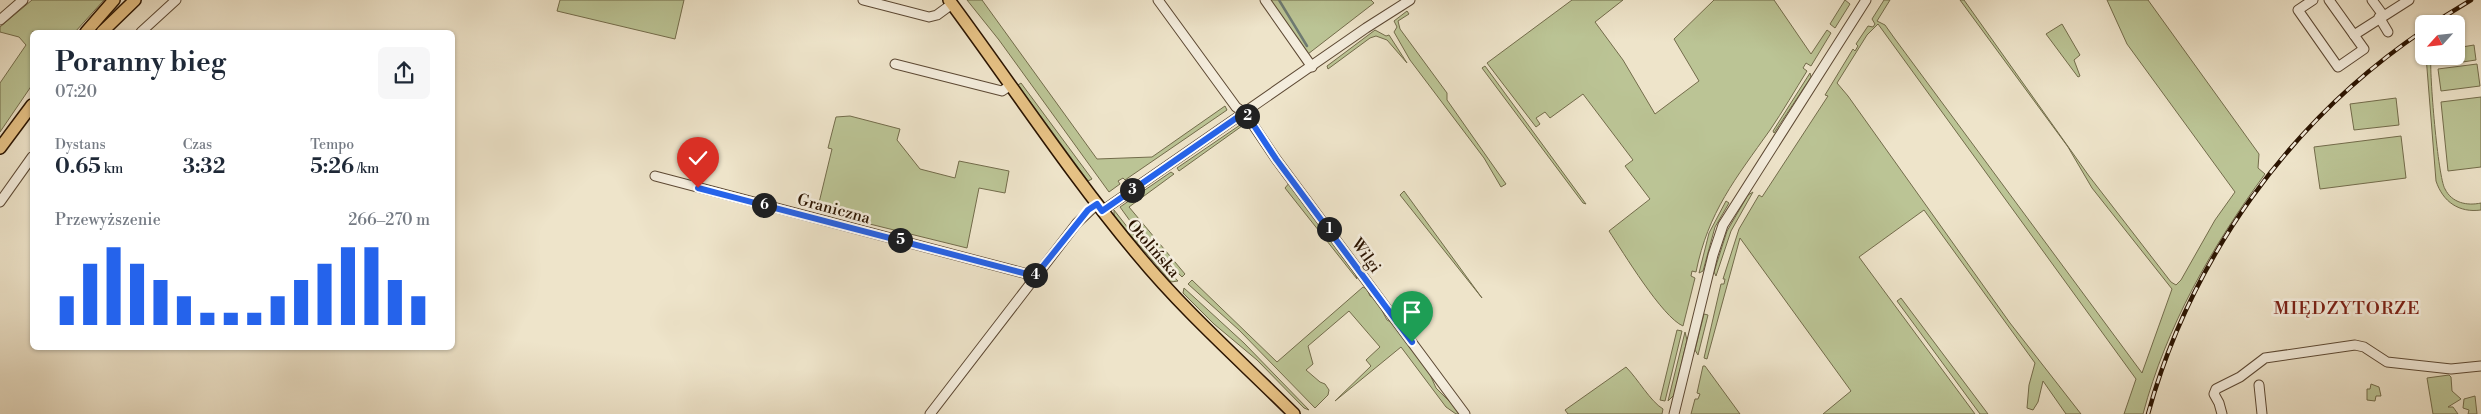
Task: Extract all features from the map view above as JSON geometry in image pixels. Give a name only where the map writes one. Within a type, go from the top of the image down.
[{"type":"main road","points":[[88,30],[114,0]]},
{"type":"main road","points":[[104,30],[135,0]]},
{"type":"main road","name":"Otolińska","points":[[950,2],[1099,208],[1162,282],[1294,414]]},
{"type":"main road","points":[[0,148],[30,108]]},
{"type":"street","points":[[0,20],[23,0]]},
{"type":"street","points":[[143,30],[176,0]]},
{"type":"street","name":"Otolińska","points":[[863,0],[924,16],[937,15],[950,2]]},
{"type":"street","name":"Wilgi","points":[[1158,0],[1236,107],[1245,112],[1276,159],[1466,414]]},
{"type":"street","points":[[1265,0],[1312,67]]},
{"type":"street","points":[[930,414],[1077,223],[1410,0]]},
{"type":"street","points":[[1674,414],[1711,264],[1723,225],[1866,0]]},
{"type":"street","points":[[2313,0],[2298,10],[2338,67],[2364,49],[2329,0]]},
{"type":"street","points":[[2372,0],[2388,32]]},
{"type":"street","points":[[2354,35],[2381,16],[2409,0]]},
{"type":"street","points":[[895,64],[1002,91],[1011,85]]},
{"type":"street","points":[[0,202],[30,159]]},
{"type":"street","name":"Graniczna","points":[[655,176],[1035,276]]},
{"type":"street","points":[[2222,414],[2214,393],[2216,389],[2240,377],[2270,356],[2358,345],[2384,361],[2434,365],[2448,369],[2481,366]]},
{"type":"street","points":[[2258,385],[2262,414]]},
{"type":"green space","points":[[32,0],[104,0],[77,30],[30,30],[30,88],[0,132],[0,83],[26,45],[19,37],[0,32],[0,27]]},
{"type":"green space","points":[[560,0],[684,0],[675,39],[557,11]]},
{"type":"green space","points":[[967,0],[982,0],[1097,159],[1152,157],[1225,106],[1227,110],[1125,180],[1123,178],[1118,181],[1120,184],[1109,192],[999,40]]},
{"type":"green space","points":[[1267,0],[1371,0],[1374,3],[1308,54]]},
{"type":"green space","points":[[1572,0],[1623,0],[1595,22],[1623,60],[1655,114],[1699,81],[1674,39],[1714,0],[1774,0],[1811,54],[1827,30],[1831,33],[1811,66],[1806,63],[1803,68],[1807,71],[1775,123],[1735,180],[1716,213],[1701,251],[1696,272],[1692,271],[1691,276],[1695,278],[1683,326],[1674,320],[1654,298],[1609,231],[1650,199],[1625,166],[1633,160],[1583,94],[1550,118],[1545,112],[1536,118],[1540,124],[1536,127],[1487,63]]},
{"type":"green space","points":[[1845,0],[1850,4],[1835,28],[1830,24]]},
{"type":"green space","points":[[1884,0],[1890,0],[1877,21],[1885,25],[2142,373],[2172,289],[2092,188],[2068,147],[1960,0],[1964,0],[2089,176],[2171,282],[2176,285],[2181,280],[2215,220],[2235,192],[2127,44],[2107,0],[2148,0],[2259,154],[2258,168],[2265,174],[2245,201],[2193,288],[2164,350],[2143,414],[2124,414],[2136,379],[1878,24],[1867,35],[1837,83],[2010,323],[2081,414],[2066,414],[2043,381],[2038,402],[2033,410],[2027,408],[2029,385],[2035,363],[1924,210],[1859,257],[1975,414],[1823,414],[1851,391],[1740,238],[1707,359],[1704,358],[1721,284],[1724,284],[1725,279],[1723,279],[1739,229],[1759,195],[1762,197],[1828,96],[1825,95],[1853,49],[1855,51],[1858,46],[1856,44],[1868,26],[1873,27],[1875,24],[1872,19]]},
{"type":"green space","points":[[1407,11],[1409,14],[1398,21],[1400,29],[1447,93],[1447,100],[1506,184],[1501,187],[1484,158],[1410,60],[1394,32],[1397,27],[1394,21]]},
{"type":"green space","points":[[2062,24],[2080,55],[2074,60],[2080,76],[2078,77],[2046,34]]},
{"type":"green space","points":[[1375,30],[1386,36],[1389,35],[1407,63],[1387,40],[1376,36],[1370,38],[1328,69],[1327,66]]},
{"type":"green space","points":[[2474,45],[2476,60],[2465,62],[2465,46]]},
{"type":"green space","points":[[2477,64],[2480,86],[2441,91],[2438,69]]},
{"type":"green space","points":[[2427,65],[2431,65],[2431,82],[2442,181],[2452,198],[2465,204],[2481,203],[2481,210],[2459,208],[2443,195],[2436,181]]},
{"type":"green space","points":[[1485,66],[1586,204],[1583,203],[1482,68]]},
{"type":"green space","points":[[1810,73],[1811,77],[1774,133],[1773,131]]},
{"type":"green space","points":[[1021,83],[1092,179],[1088,181],[1018,85]]},
{"type":"green space","points":[[2481,97],[2481,167],[2448,171],[2441,102]]},
{"type":"green space","points":[[2396,98],[2399,125],[2354,130],[2350,104]]},
{"type":"green space","points":[[850,116],[900,129],[897,140],[920,169],[955,178],[959,161],[1009,171],[1005,193],[979,188],[967,248],[817,211],[832,149],[828,148],[836,117]]},
{"type":"green space","points":[[1240,125],[1242,126],[1179,171],[1177,168]]},
{"type":"green space","points":[[2401,136],[2406,178],[2320,189],[2314,147]]},
{"type":"green space","points":[[1171,172],[1174,174],[1129,207],[1185,274],[1182,277],[1138,232],[1120,207]]},
{"type":"green space","points":[[1290,182],[1353,267],[1357,279],[1285,188]]},
{"type":"green space","points":[[1404,191],[1482,298],[1400,195]]},
{"type":"green space","points":[[1753,192],[1731,231],[1716,276],[1714,272],[1727,231],[1748,195]]},
{"type":"green space","points":[[1726,201],[1729,203],[1715,227],[1703,271],[1699,273],[1709,233]]},
{"type":"green space","points":[[1114,210],[1132,233],[1178,281],[1171,282],[1114,216]]},
{"type":"green space","points":[[1192,280],[1277,362],[1363,287],[1367,289],[1370,296],[1376,299],[1387,320],[1393,323],[1428,370],[1436,388],[1462,414],[1456,414],[1446,407],[1401,347],[1335,401],[1371,366],[1366,360],[1380,347],[1349,311],[1308,346],[1313,364],[1306,370],[1325,384],[1329,390],[1328,395],[1315,408],[1239,330],[1188,284]]},
{"type":"green space","points":[[1184,288],[1244,343],[1309,410],[1304,408],[1257,360],[1214,324],[1183,293]]},
{"type":"green space","points":[[1901,298],[1988,414],[1980,414],[1897,301]]},
{"type":"green space","points":[[1704,314],[1708,315],[1698,355],[1695,350]]},
{"type":"green space","points":[[1677,330],[1682,331],[1665,401],[1660,400]]},
{"type":"green space","points":[[1685,332],[1687,340],[1674,395],[1668,401]]},
{"type":"green space","points":[[1703,366],[1705,366],[1740,414],[1691,414],[1695,399],[1698,399],[1700,394],[1697,393]]},
{"type":"green space","points":[[1626,367],[1653,401],[1663,409],[1662,414],[1568,414],[1565,410]]},
{"type":"green space","points":[[2449,375],[2451,377],[2452,391],[2461,399],[2448,407],[2453,407],[2458,414],[2433,414],[2427,378]]},
{"type":"green space","points":[[2371,384],[2379,387],[2381,396],[2376,396],[2375,401],[2367,400],[2367,389],[2370,389]]},
{"type":"green space","points":[[2475,396],[2477,414],[2468,414],[2469,410],[2463,408],[2464,399]]},
{"type":"waterway","points":[[1279,0],[1307,46]]},
{"type":"railway","points":[[2447,15],[2471,0]]},
{"type":"railway","points":[[2148,414],[2167,356],[2190,301],[2219,248],[2252,197],[2289,150],[2330,106],[2375,66],[2415,37]]},
{"type":"district","name":"MIĘDZYTORZE","points":[[2347,308]]},
{"type":"route","points":[[698,188],[1035,276],[1088,210],[1097,204],[1102,211],[1245,112],[1254,129],[1412,342]]}]
